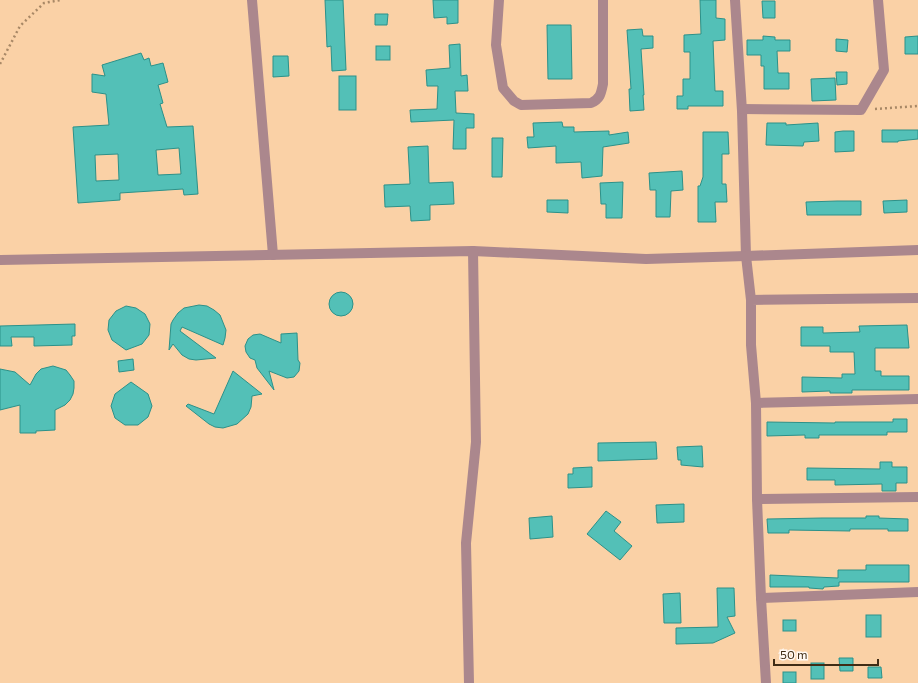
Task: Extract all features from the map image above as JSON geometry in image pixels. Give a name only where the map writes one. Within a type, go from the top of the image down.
[{"type":"street","points":[[252,0],[273,255]]},
{"type":"street","points":[[499,0],[496,45],[503,88],[514,101],[521,105],[591,103],[598,100],[603,84],[603,0]]},
{"type":"street","points":[[735,0],[742,109],[746,256],[751,300],[751,346],[756,403],[757,499],[766,683]]},
{"type":"street","points":[[742,109],[861,110],[884,70],[878,0]]},
{"type":"street","points":[[469,683],[466,543],[476,442],[473,250]]},
{"type":"street","points":[[0,260],[473,250],[646,259],[918,250]]},
{"type":"street","points":[[751,300],[918,298]]},
{"type":"street","points":[[756,403],[918,399]]},
{"type":"street","points":[[757,499],[918,497]]},
{"type":"street","points":[[761,598],[918,592]]},
{"type":"path","points":[[0,64],[20,26],[44,3],[61,0]]},
{"type":"path","points":[[861,110],[918,106]]},
{"type":"building","points":[[325,0],[343,0],[346,70],[332,71],[331,46],[327,47]]},
{"type":"building","points":[[433,0],[458,0],[458,23],[447,24],[447,17],[434,18]]},
{"type":"building","points":[[700,0],[716,0],[716,18],[725,19],[725,40],[713,41],[715,91],[723,91],[723,106],[688,106],[688,109],[677,109],[677,96],[683,96],[683,79],[690,79],[690,52],[684,52],[684,35],[701,34]]},
{"type":"building","points":[[762,1],[775,1],[775,18],[763,18]]},
{"type":"building","points":[[375,14],[388,14],[387,25],[375,25]]},
{"type":"building","points":[[547,25],[571,25],[572,79],[548,79]]},
{"type":"building","points":[[642,29],[643,36],[653,36],[653,48],[641,49],[644,110],[630,111],[629,89],[631,89],[627,30]]},
{"type":"building","points":[[763,36],[775,37],[775,40],[790,40],[790,51],[777,51],[778,73],[789,73],[789,89],[764,89],[764,66],[761,66],[761,55],[747,55],[747,40],[763,40]]},
{"type":"building","points":[[918,36],[918,54],[905,54],[905,37]]},
{"type":"building","points":[[836,39],[848,40],[847,52],[836,51]]},
{"type":"building","points":[[460,44],[461,76],[467,75],[468,91],[455,91],[456,113],[474,114],[474,128],[466,128],[466,149],[453,149],[454,120],[411,122],[410,110],[437,109],[438,86],[427,86],[426,70],[450,68],[449,45]]},
{"type":"building","points":[[376,46],[390,46],[390,60],[376,60]]},
{"type":"building","points":[[141,53],[144,60],[149,58],[151,66],[163,63],[168,82],[158,85],[163,103],[160,104],[167,127],[193,126],[198,194],[184,195],[183,189],[120,193],[120,200],[78,203],[73,127],[109,125],[106,94],[92,92],[92,74],[105,76],[102,65]],"holes":[[[179,148],[181,174],[158,175],[156,150]],[[118,154],[119,180],[96,181],[95,155]]]},
{"type":"building","points":[[273,56],[288,56],[289,76],[273,77]]},
{"type":"building","points":[[836,72],[847,72],[847,84],[837,85]]},
{"type":"building","points":[[339,76],[356,76],[356,110],[339,110]]},
{"type":"building","points":[[835,78],[836,100],[812,101],[811,79]]},
{"type":"building","points":[[562,122],[563,127],[574,127],[574,132],[609,131],[609,135],[628,132],[629,143],[603,147],[602,176],[582,178],[581,162],[556,163],[556,146],[528,148],[527,137],[534,137],[533,123]]},
{"type":"building","points":[[767,123],[786,123],[786,125],[818,123],[819,141],[804,142],[803,146],[766,145]]},
{"type":"building","points":[[882,130],[918,130],[918,139],[898,142],[882,142]]},
{"type":"building","points":[[854,131],[854,151],[835,152],[835,132]]},
{"type":"building","points":[[703,132],[728,132],[729,154],[722,154],[722,184],[726,184],[727,202],[715,202],[716,222],[698,222],[698,186],[700,186],[703,177]]},
{"type":"building","points":[[492,138],[503,138],[502,177],[492,177]]},
{"type":"building","points":[[428,146],[429,183],[453,182],[454,204],[430,205],[430,220],[411,221],[410,206],[385,207],[384,185],[410,184],[408,147]]},
{"type":"building","points":[[682,171],[683,190],[671,191],[670,217],[656,217],[656,190],[650,190],[649,173]]},
{"type":"building","points":[[623,182],[622,218],[606,218],[606,204],[601,204],[600,183]]},
{"type":"building","points":[[547,200],[568,200],[568,213],[547,212]]},
{"type":"building","points":[[907,200],[907,212],[884,213],[883,201]]},
{"type":"building","points":[[861,201],[861,215],[807,215],[806,202]]},
{"type":"building","points":[[341,292],[350,295],[353,304],[350,313],[341,316],[332,313],[329,304],[332,295]]},
{"type":"building","points":[[199,305],[207,306],[220,315],[226,330],[223,345],[182,327],[180,331],[216,358],[196,360],[189,359],[182,355],[173,344],[169,350],[171,324],[173,320],[184,308]]},
{"type":"building","points":[[126,306],[136,308],[145,314],[150,324],[149,335],[142,344],[126,350],[112,340],[108,330],[109,320],[116,311]]},
{"type":"building","points":[[75,324],[75,336],[72,336],[72,345],[34,346],[34,337],[11,337],[12,346],[0,346],[0,326]]},
{"type":"building","points":[[907,325],[909,348],[875,348],[875,371],[881,371],[881,376],[909,376],[909,390],[852,390],[852,393],[830,393],[830,391],[802,392],[802,377],[842,378],[842,374],[855,374],[854,352],[830,352],[830,346],[801,346],[801,327],[823,327],[823,333],[860,332],[859,326]]},
{"type":"building","points":[[297,333],[298,360],[300,363],[299,371],[294,377],[287,378],[269,371],[274,390],[257,368],[255,360],[250,358],[246,352],[245,346],[248,339],[253,335],[260,334],[281,343],[281,334]]},
{"type":"building","points":[[133,359],[134,370],[119,372],[118,361]]},
{"type":"building","points":[[53,366],[66,370],[70,375],[74,381],[73,394],[65,405],[55,410],[55,430],[36,431],[36,433],[20,433],[20,405],[0,410],[0,369],[15,372],[30,385],[36,374],[41,369]]},
{"type":"building","points":[[233,371],[262,394],[252,396],[251,407],[248,414],[237,424],[223,428],[215,427],[186,406],[188,404],[214,414]]},
{"type":"building","points":[[131,382],[148,394],[152,406],[148,417],[138,425],[125,425],[115,418],[111,406],[115,394]]},
{"type":"building","points":[[893,419],[907,419],[907,432],[887,432],[887,435],[819,435],[819,438],[805,438],[805,435],[767,436],[767,422],[893,422]]},
{"type":"building","points":[[656,442],[657,459],[598,461],[598,443]]},
{"type":"building","points":[[702,446],[703,467],[681,465],[681,460],[678,460],[677,447]]},
{"type":"building","points":[[880,462],[892,462],[892,467],[907,467],[907,483],[896,483],[896,491],[882,491],[882,484],[835,485],[835,480],[807,480],[807,468],[880,469]]},
{"type":"building","points":[[592,467],[592,487],[568,488],[568,474],[573,474],[573,468]]},
{"type":"building","points":[[684,504],[684,522],[657,523],[656,505]]},
{"type":"building","points":[[606,511],[621,522],[614,531],[632,546],[620,560],[587,534]]},
{"type":"building","points":[[552,516],[553,537],[530,539],[529,518]]},
{"type":"building","points":[[866,516],[908,519],[908,531],[888,531],[888,529],[850,529],[850,531],[789,530],[789,533],[768,533],[767,519],[866,518]]},
{"type":"building","points":[[866,565],[909,565],[909,582],[839,582],[839,586],[824,587],[823,589],[809,587],[770,587],[770,575],[838,578],[838,570],[866,570]]},
{"type":"building","points":[[717,588],[734,588],[735,616],[727,617],[735,633],[713,643],[676,644],[676,628],[718,627]]},
{"type":"building","points":[[680,593],[681,623],[664,623],[663,594]]},
{"type":"building","points":[[866,615],[881,615],[881,637],[866,637]]},
{"type":"building","points":[[783,620],[796,620],[796,631],[783,631]]},
{"type":"building","points":[[839,658],[853,658],[853,671],[840,671]]},
{"type":"building","points":[[811,663],[824,663],[824,679],[811,679]]},
{"type":"building","points":[[868,667],[881,667],[882,678],[868,678]]},
{"type":"building","points":[[783,672],[796,672],[796,683],[783,683]]}]
